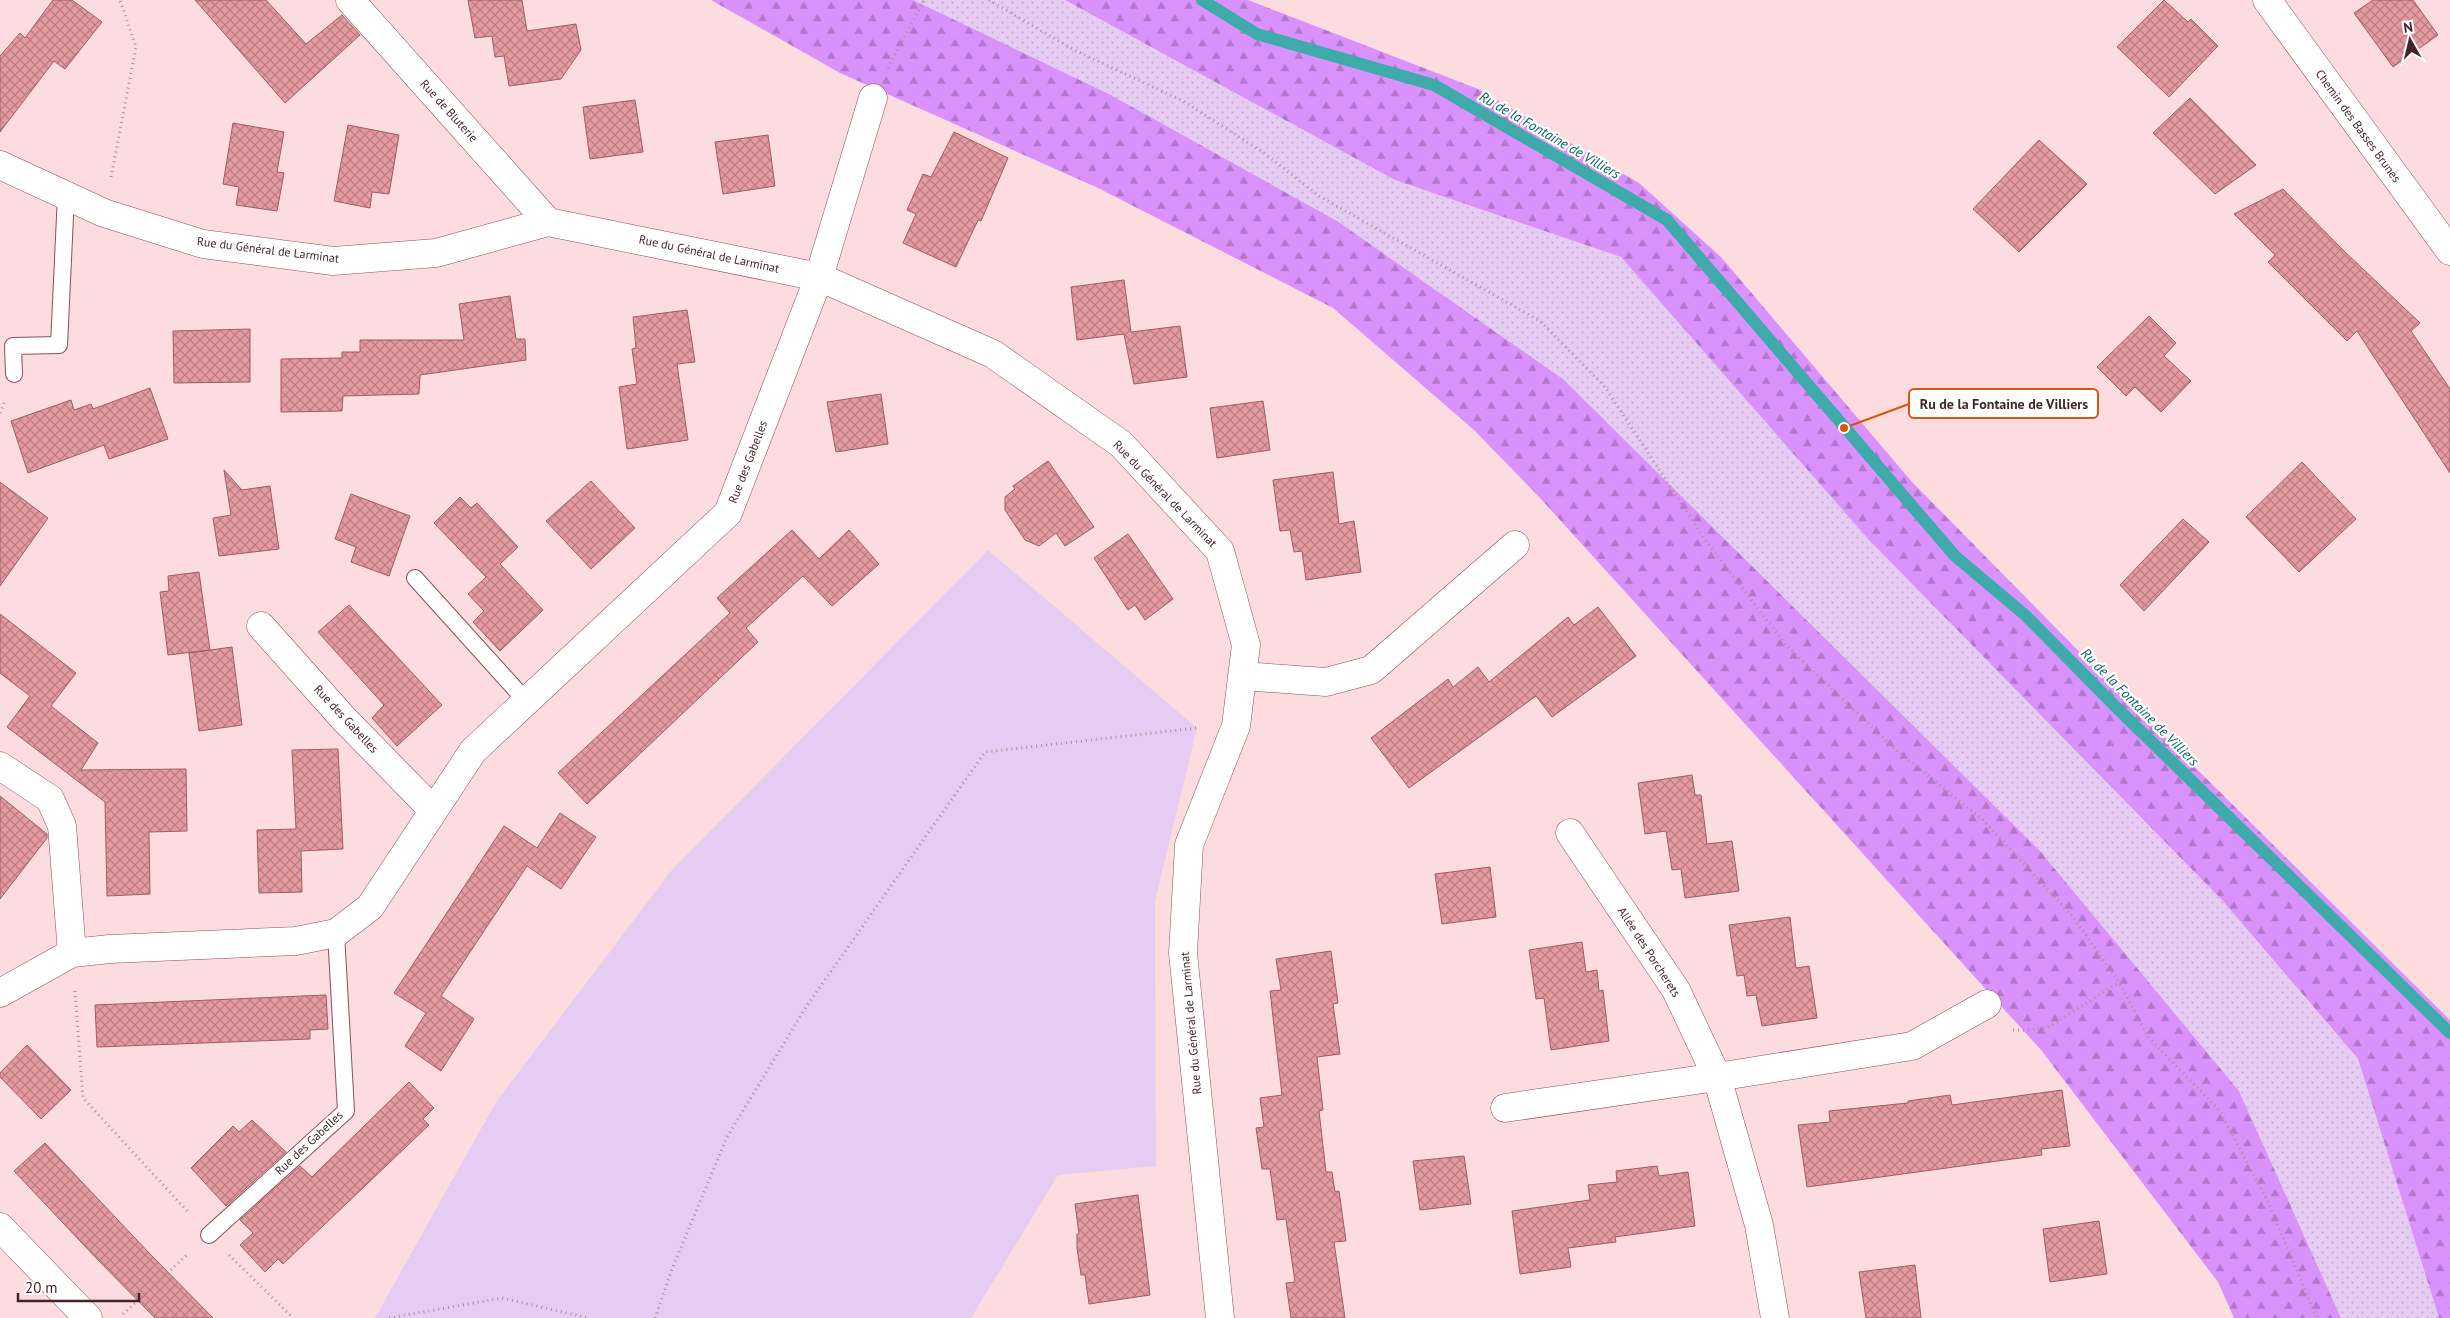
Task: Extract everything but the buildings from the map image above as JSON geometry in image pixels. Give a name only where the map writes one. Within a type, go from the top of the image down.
[{"type":"street","name":"Rue de Bluterie","points":[[350,0],[548,222]]},
{"type":"street","name":"Chemin des Basses Brunes","points":[[2267,0],[2450,252]]},
{"type":"street","name":"Rue des Gabelles","points":[[0,992],[72,953],[110,949],[296,941],[336,933],[370,907],[473,751],[728,513],[819,277],[873,98]]},
{"type":"street","name":"Rue du Général de Larminat","points":[[0,165],[104,213],[203,244],[333,261],[436,253],[548,222],[819,277],[993,354],[1121,444],[1220,551],[1246,645],[1236,726],[1190,845],[1183,953],[1220,1318]]},
{"type":"street","points":[[1242,676],[1326,682],[1371,670],[1515,545]]},
{"type":"street","name":"Rue des Gabelles","points":[[261,626],[344,719],[433,810]]},
{"type":"street","points":[[0,766],[50,799],[62,826],[72,953]]},
{"type":"street","name":"Allée des Porcherets","points":[[1570,833],[1676,990],[1717,1077],[1759,1225],[1775,1318]]},
{"type":"street","points":[[1505,1108],[1912,1046],[1986,1005]]},
{"type":"street","points":[[0,1227],[88,1318]]},
{"type":"lane","points":[[14,374],[13,346],[59,345],[66,195]]},
{"type":"lane","points":[[415,578],[526,701]]},
{"type":"lane","name":"Rue des Gabelles","points":[[209,1235],[346,1110],[336,933]]},
{"type":"path","points":[[104,213],[136,47],[120,0]]},
{"type":"path","points":[[873,98],[924,0]]},
{"type":"path","points":[[989,0],[1074,50],[1183,101],[1264,153],[1319,196],[1476,283],[1540,322],[1605,387],[1706,541],[1785,644],[1894,748],[1983,820],[2074,918],[2119,982],[2149,1038],[2220,1111],[2267,1200],[2317,1318]]},
{"type":"path","points":[[655,1318],[672,1269],[727,1137],[806,1007],[985,752],[1197,728],[1236,726]]},
{"type":"path","points":[[72,953],[83,1098],[209,1235],[293,1318]]},
{"type":"path","points":[[1986,1005],[2008,1030],[2032,1030],[2051,1026],[2119,982]]},
{"type":"path","points":[[118,1318],[209,1235]]},
{"type":"path","points":[[389,1318],[502,1298],[590,1318]]},
{"type":"shaded area","points":[[913,0],[1065,0],[1395,180],[1621,257],[1869,540],[2222,900],[2358,1060],[2439,1318],[2341,1318],[2239,1091],[2040,851],[1563,379],[1337,221],[1109,94]]},
{"type":"shaded area","points":[[988,550],[1197,728],[1155,901],[1156,1166],[1058,1175],[971,1318],[375,1318],[496,1102],[671,871]]},
{"type":"green space","points":[[711,0],[913,0],[1109,94],[1337,221],[1563,379],[2040,851],[2239,1091],[2341,1318],[2234,1318],[2218,1282],[2041,1050],[1540,498],[1474,430],[1333,308],[1096,187],[840,73]]},
{"type":"green space","points":[[1065,0],[1248,0],[1478,89],[1639,183],[1721,257],[1912,482],[2118,691],[2450,1020],[2450,1318],[2439,1318],[2358,1059],[2222,900],[1869,540],[1621,257],[1395,180]]},
{"type":"waterway","name":"Ru de la Fontaine de Villiers","points":[[1202,0],[1257,34],[1434,85],[1667,220],[1955,556],[2025,615],[2121,712],[2450,1033]]},
{"type":"place","name":"Ru de la Fontaine de Villiers","points":[[1844,428]]}]
